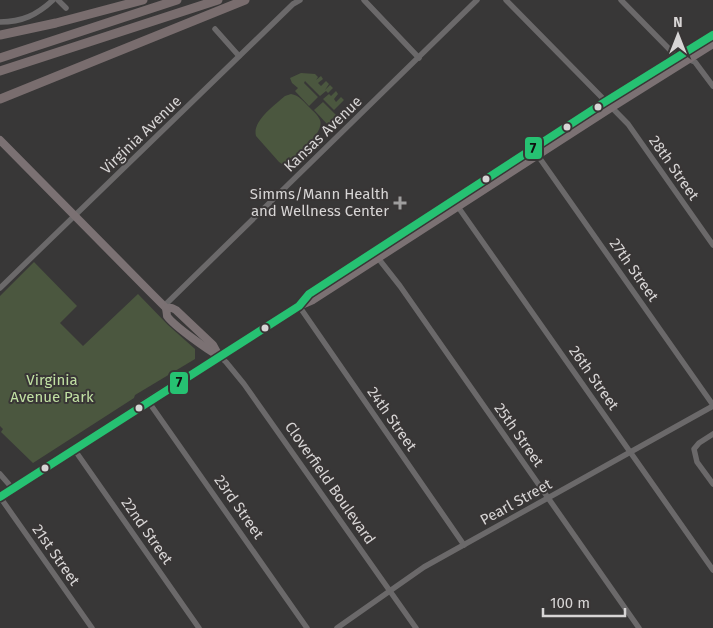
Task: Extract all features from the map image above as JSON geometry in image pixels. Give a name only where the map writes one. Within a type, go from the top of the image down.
[{"type":"highway","points":[[0,35],[56,23],[144,0]]},
{"type":"highway","points":[[0,58],[177,0]]},
{"type":"highway","points":[[0,71],[218,0]]},
{"type":"highway","points":[[0,99],[245,0]]},
{"type":"main road","points":[[0,497],[219,356],[299,306],[314,300],[374,256],[536,153],[713,35]]},
{"type":"main road","points":[[608,105],[713,44]]},
{"type":"main road","name":"Cloverfield Boulevard","points":[[0,140],[165,307],[172,308],[213,345],[219,356]]},
{"type":"street","points":[[0,22],[20,21],[28,18],[42,10],[53,0]]},
{"type":"street","points":[[58,0],[66,8]]},
{"type":"street","name":"Virginia Avenue","points":[[0,288],[293,4],[300,0]]},
{"type":"street","name":"Kansas Avenue","points":[[165,307],[477,0]]},
{"type":"street","name":"28th Street","points":[[506,0],[628,124],[713,245]]},
{"type":"street","points":[[622,0],[674,54],[695,62],[713,86]]},
{"type":"street","points":[[365,1],[419,58]]},
{"type":"street","points":[[214,29],[240,56]]},
{"type":"street","name":"27th Street","points":[[536,153],[713,405]]},
{"type":"street","name":"26th Street","points":[[456,204],[713,570]]},
{"type":"street","name":"25th Street","points":[[374,256],[404,293],[639,628]]},
{"type":"street","name":"24th Street","points":[[299,306],[464,545]]},
{"type":"street","name":"Cloverfield Boulevard","points":[[219,356],[244,384],[416,628]]},
{"type":"street","name":"23rd Street","points":[[148,401],[307,628]]},
{"type":"street","name":"Pearl Street","points":[[337,628],[424,567],[713,405]]},
{"type":"street","points":[[713,434],[698,443],[694,449],[697,462],[713,484]]},
{"type":"street","name":"22nd Street","points":[[74,449],[199,628]]},
{"type":"street","points":[[0,474],[13,489]]},
{"type":"street","name":"21st Street","points":[[0,497],[92,628]]},
{"type":"green space","points":[[301,73],[315,74],[318,77],[316,80],[321,76],[323,79],[318,83],[321,86],[326,81],[329,84],[325,90],[330,85],[333,88],[328,93],[326,91],[320,96],[305,81],[304,83],[318,97],[309,106],[295,91],[298,88],[292,83],[290,78]]},
{"type":"green space","points":[[336,91],[338,94],[334,99],[336,102],[341,97],[344,100],[334,110],[323,99],[329,94],[331,96]]},
{"type":"green space","points":[[291,94],[299,97],[318,116],[320,125],[314,137],[304,149],[289,163],[282,164],[256,136],[256,130],[257,125],[265,114],[285,96]]},
{"type":"green space","points":[[323,102],[337,116],[328,125],[314,110]]},
{"type":"green space","name":"Virginia Avenue Park","points":[[34,262],[77,306],[60,323],[83,346],[138,294],[195,349],[195,359],[135,395],[134,398],[33,463],[1,432],[3,429],[0,426],[0,296]]},
{"type":"transit line","name":"7","points":[[0,497],[299,306],[309,294],[600,105],[713,35]]},
{"type":"place","name":"Simms/Mann Health and Wellness Center","points":[[400,203]]}]
